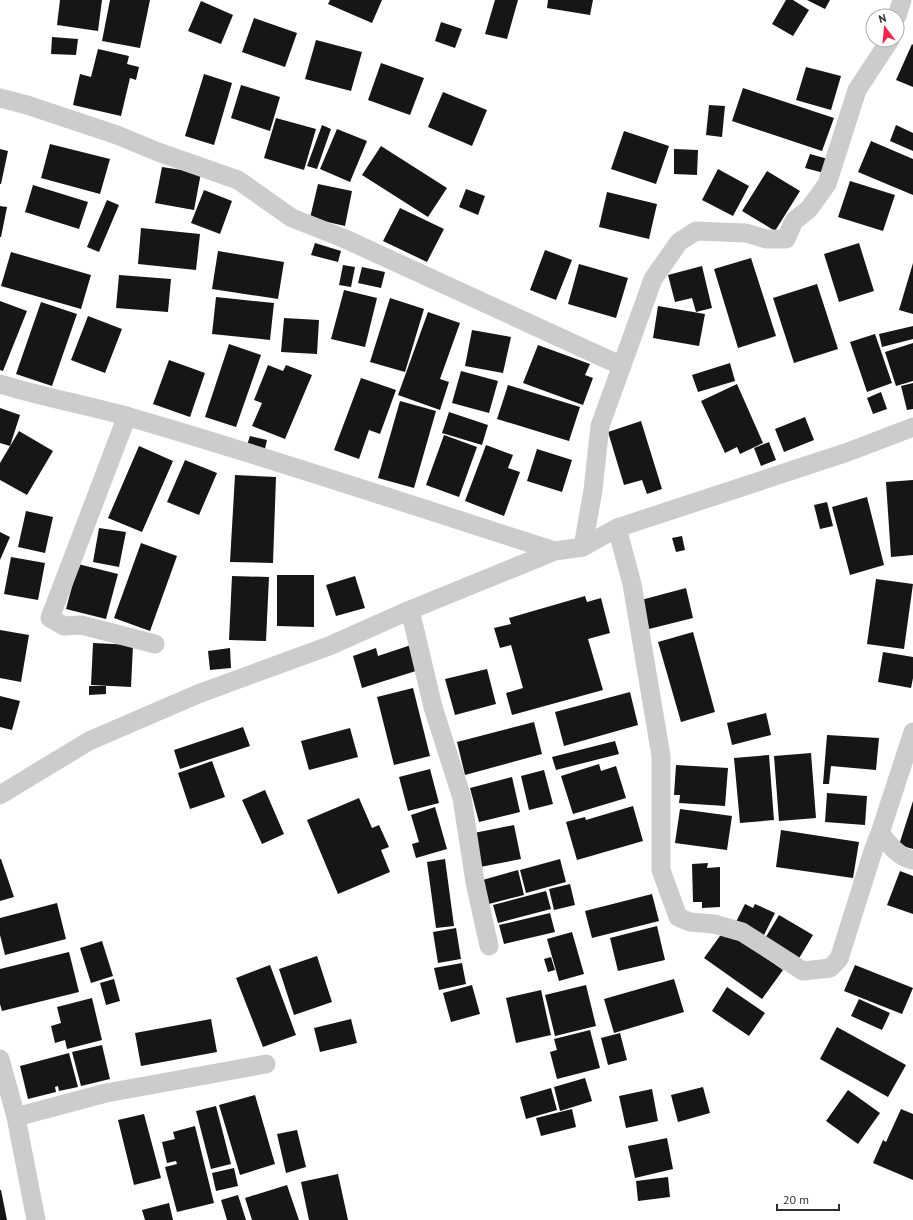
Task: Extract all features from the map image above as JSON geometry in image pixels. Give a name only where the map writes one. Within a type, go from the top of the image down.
[{"type":"street","points":[[583,547],[593,490],[600,426],[653,279],[679,242],[696,231],[746,233],[766,239],[786,239],[794,221],[809,209],[827,184],[857,90],[885,48]]},
{"type":"street","points":[[0,98],[27,105],[117,135],[158,152],[238,180],[292,218],[343,238],[622,366]]},
{"type":"street","points":[[0,384],[127,416],[555,552]]},
{"type":"street","points":[[127,416],[50,618],[64,626],[81,625],[155,644]]},
{"type":"street","points":[[0,795],[89,741],[198,694],[329,646],[410,610],[555,552],[583,547],[617,528],[848,452],[913,427]]},
{"type":"street","points":[[617,528],[632,584],[661,756],[661,870],[678,917],[690,922],[714,924],[742,932],[803,971],[830,968],[839,959],[913,732]]},
{"type":"street","points":[[410,610],[433,707],[462,798],[475,882],[489,946]]},
{"type":"street","points":[[880,833],[894,850],[913,860]]},
{"type":"street","points":[[0,1059],[16,1117],[36,1220]]},
{"type":"street","points":[[16,1117],[106,1093],[266,1064]]},
{"type":"building","points":[[60,0],[102,0],[98,31],[57,25]]},
{"type":"building","points":[[110,0],[150,0],[140,48],[102,41]]},
{"type":"building","points":[[330,0],[382,0],[372,23],[328,4]]},
{"type":"building","points":[[495,0],[518,0],[507,39],[485,34]]},
{"type":"building","points":[[548,0],[593,0],[590,15],[547,8]]},
{"type":"building","points":[[786,0],[793,0],[809,10],[793,36],[772,24]]},
{"type":"building","points":[[807,0],[830,0],[825,9]]},
{"type":"building","points":[[201,1],[233,15],[221,44],[188,31]]},
{"type":"building","points":[[254,18],[297,33],[285,67],[242,52]]},
{"type":"building","points":[[441,22],[462,29],[455,48],[435,41]]},
{"type":"building","points":[[52,37],[78,39],[76,55],[51,54]]},
{"type":"building","points":[[316,40],[362,52],[351,91],[305,79]]},
{"type":"building","points":[[912,44],[913,45],[913,87],[896,80]]},
{"type":"building","points":[[98,49],[129,56],[127,64],[139,67],[136,80],[130,78],[121,116],[73,105],[80,74],[91,77]]},
{"type":"building","points":[[381,63],[424,78],[410,115],[368,100]]},
{"type":"building","points":[[806,67],[841,76],[831,110],[796,100]]},
{"type":"building","points":[[204,74],[232,83],[214,145],[185,136]]},
{"type":"building","points":[[241,85],[280,97],[270,131],[231,118]]},
{"type":"building","points":[[743,88],[834,118],[822,151],[732,121]]},
{"type":"building","points":[[443,92],[487,110],[472,146],[428,127]]},
{"type":"building","points":[[709,105],[725,106],[722,137],[706,135]]},
{"type":"building","points":[[276,118],[316,129],[304,170],[264,158]]},
{"type":"building","points":[[322,125],[331,129],[317,169],[307,166]]},
{"type":"building","points":[[896,125],[913,133],[913,151],[890,141]]},
{"type":"building","points":[[337,129],[367,141],[350,182],[320,169]]},
{"type":"building","points":[[624,131],[669,146],[656,184],[611,169]]},
{"type":"building","points":[[871,141],[913,159],[913,195],[858,172]]},
{"type":"building","points":[[50,144],[110,159],[100,194],[41,178]]},
{"type":"building","points":[[381,146],[447,188],[428,217],[362,175]]},
{"type":"building","points":[[0,149],[8,151],[1,184],[0,184]]},
{"type":"building","points":[[674,149],[698,150],[697,175],[674,174]]},
{"type":"building","points":[[810,154],[828,159],[824,173],[805,168]]},
{"type":"building","points":[[162,167],[201,173],[194,210],[155,203]]},
{"type":"building","points":[[718,169],[749,186],[733,216],[702,200]]},
{"type":"building","points":[[767,171],[800,191],[775,231],[742,211]]},
{"type":"building","points":[[850,181],[895,195],[883,231],[838,217]]},
{"type":"building","points":[[318,184],[352,191],[345,226],[310,218]]},
{"type":"building","points":[[33,185],[88,202],[79,229],[25,212]]},
{"type":"building","points":[[466,189],[485,196],[478,215],[459,207]]},
{"type":"building","points":[[204,190],[232,201],[220,234],[191,223]]},
{"type":"building","points":[[607,192],[657,204],[649,239],[599,227]]},
{"type":"building","points":[[107,200],[119,205],[99,252],[87,247]]},
{"type":"building","points":[[0,206],[7,207],[1,237],[0,237]]},
{"type":"building","points":[[400,208],[444,229],[427,262],[383,241]]},
{"type":"building","points":[[141,228],[200,234],[196,270],[138,264]]},
{"type":"building","points":[[315,243],[341,251],[338,262],[311,255]]},
{"type":"building","points":[[859,243],[874,291],[839,302],[824,254]]},
{"type":"building","points":[[545,250],[572,260],[556,300],[530,290]]},
{"type":"building","points":[[218,251],[284,262],[278,299],[212,289]]},
{"type":"building","points":[[11,252],[91,275],[81,309],[1,286]]},
{"type":"building","points":[[751,258],[776,336],[738,348],[714,269]]},
{"type":"building","points":[[913,263],[913,314],[899,310]]},
{"type":"building","points":[[579,264],[628,278],[616,318],[568,304]]},
{"type":"building","points":[[343,265],[355,267],[351,287],[339,285]]},
{"type":"building","points":[[702,266],[712,308],[696,312],[692,298],[675,302],[668,275]]},
{"type":"building","points":[[362,267],[385,272],[381,288],[358,283]]},
{"type":"building","points":[[119,275],[171,279],[168,312],[116,308]]},
{"type":"building","points":[[817,284],[838,349],[794,363],[773,298]]},
{"type":"building","points":[[344,290],[377,298],[365,347],[331,339]]},
{"type":"building","points":[[216,297],[274,303],[270,340],[212,334]]},
{"type":"building","points":[[390,298],[424,309],[405,372],[370,362]]},
{"type":"building","points":[[0,301],[27,311],[3,371],[0,370]]},
{"type":"building","points":[[41,302],[77,314],[52,386],[16,374]]},
{"type":"building","points":[[658,306],[705,314],[699,346],[653,338]]},
{"type":"building","points":[[428,312],[460,323],[440,379],[449,382],[440,410],[398,395]]},
{"type":"building","points":[[88,316],[122,329],[105,373],[71,360]]},
{"type":"building","points":[[284,318],[319,320],[317,354],[281,352]]},
{"type":"building","points":[[913,326],[913,339],[882,347],[879,334]]},
{"type":"building","points":[[472,330],[511,337],[503,373],[465,366]]},
{"type":"building","points":[[875,334],[892,383],[867,392],[850,342]]},
{"type":"building","points":[[913,343],[913,381],[896,386],[885,352]]},
{"type":"building","points":[[229,344],[261,355],[236,427],[205,417]]},
{"type":"building","points":[[538,345],[590,364],[585,375],[593,378],[583,405],[523,383]]},
{"type":"building","points":[[169,360],[205,373],[190,417],[153,404]]},
{"type":"building","points":[[730,363],[735,381],[698,392],[692,375]]},
{"type":"building","points":[[268,365],[283,371],[286,365],[312,375],[285,439],[252,426],[262,403],[254,400]]},
{"type":"building","points":[[461,371],[498,381],[489,413],[452,403]]},
{"type":"building","points":[[361,378],[396,390],[380,434],[369,430],[359,459],[334,450]]},
{"type":"building","points":[[913,383],[913,409],[907,410],[901,386]]},
{"type":"building","points":[[737,384],[763,443],[740,454],[737,447],[725,453],[701,401]]},
{"type":"building","points":[[508,385],[580,407],[569,441],[497,419]]},
{"type":"building","points":[[881,392],[887,409],[873,414],[867,398]]},
{"type":"building","points":[[400,401],[436,411],[414,488],[378,478]]},
{"type":"building","points":[[0,408],[20,415],[10,446],[0,443]]},
{"type":"building","points":[[449,412],[488,425],[482,445],[442,433]]},
{"type":"building","points":[[805,417],[814,440],[784,452],[775,429]]},
{"type":"building","points":[[641,421],[662,489],[647,494],[642,480],[624,485],[608,432]]},
{"type":"building","points":[[19,431],[53,451],[27,495],[0,480],[0,463]]},
{"type":"building","points":[[444,435],[477,447],[459,497],[426,485]]},
{"type":"building","points":[[250,436],[267,440],[264,453],[246,448]]},
{"type":"building","points":[[769,442],[776,460],[761,466],[754,448]]},
{"type":"building","points":[[486,445],[513,455],[508,468],[520,472],[504,516],[465,501]]},
{"type":"building","points":[[139,446],[173,461],[142,532],[108,518]]},
{"type":"building","points":[[537,449],[572,460],[562,492],[527,481]]},
{"type":"building","points":[[185,460],[217,473],[199,515],[167,502]]},
{"type":"building","points":[[235,475],[276,477],[273,563],[230,562]]},
{"type":"building","points":[[913,480],[913,555],[891,557],[886,482]]},
{"type":"building","points":[[867,497],[884,565],[850,575],[832,507]]},
{"type":"building","points":[[827,502],[833,526],[820,529],[814,505]]},
{"type":"building","points":[[26,511],[53,517],[45,553],[18,547]]},
{"type":"building","points":[[99,528],[126,532],[119,567],[93,562]]},
{"type":"building","points":[[0,532],[10,537],[0,560]]},
{"type":"building","points":[[682,536],[685,550],[676,552],[672,538]]},
{"type":"building","points":[[141,543],[177,556],[150,631],[114,618]]},
{"type":"building","points":[[11,557],[45,563],[38,600],[4,594]]},
{"type":"building","points":[[78,564],[118,574],[106,619],[66,609]]},
{"type":"building","points":[[277,575],[314,575],[314,627],[277,626]]},
{"type":"building","points":[[232,576],[269,577],[266,641],[229,640]]},
{"type":"building","points":[[355,576],[365,608],[336,616],[326,585]]},
{"type":"building","points":[[876,579],[913,584],[904,649],[867,644]]},
{"type":"building","points":[[686,588],[693,618],[649,629],[641,600]]},
{"type":"building","points":[[585,596],[587,602],[601,598],[610,633],[588,639],[603,690],[512,715],[506,693],[523,688],[511,645],[500,648],[494,628],[511,624],[509,618]]},
{"type":"building","points":[[0,630],[29,635],[21,682],[0,678]]},
{"type":"building","points":[[693,632],[715,712],[681,722],[658,642]]},
{"type":"building","points":[[93,643],[133,645],[131,687],[91,685]]},
{"type":"building","points":[[411,645],[419,670],[362,688],[353,656],[376,648],[378,656]]},
{"type":"building","points":[[230,648],[231,668],[210,670],[208,651]]},
{"type":"building","points":[[883,652],[913,657],[913,678],[911,688],[878,682]]},
{"type":"building","points":[[487,669],[496,704],[455,715],[445,679]]},
{"type":"building","points":[[89,686],[106,686],[106,694],[89,695]]},
{"type":"building","points":[[413,688],[430,756],[394,765],[377,697]]},
{"type":"building","points":[[630,692],[638,725],[564,746],[555,712]]},
{"type":"building","points":[[0,696],[20,701],[12,730],[0,727]]},
{"type":"building","points":[[766,713],[771,735],[732,745],[727,723]]},
{"type":"building","points":[[534,722],[542,754],[465,775],[457,742]]},
{"type":"building","points":[[243,727],[250,746],[180,769],[174,750]]},
{"type":"building","points":[[350,728],[358,757],[309,770],[301,741]]},
{"type":"building","points":[[827,735],[879,738],[876,770],[831,766],[829,784],[823,784]]},
{"type":"building","points":[[615,741],[619,754],[556,770],[552,757]]},
{"type":"building","points":[[811,753],[816,818],[779,821],[774,756]]},
{"type":"building","points":[[769,755],[774,820],[740,823],[734,758]]},
{"type":"building","points":[[212,761],[225,797],[190,809],[178,773]]},
{"type":"building","points":[[599,764],[601,771],[616,766],[626,798],[573,814],[561,776]]},
{"type":"building","points":[[676,765],[728,768],[725,806],[679,803],[680,795],[674,795]]},
{"type":"building","points":[[430,769],[439,803],[408,811],[399,777]]},
{"type":"building","points":[[544,770],[553,804],[529,810],[521,776]]},
{"type":"building","points":[[512,777],[520,812],[479,822],[470,788]]},
{"type":"building","points":[[265,790],[284,834],[262,844],[242,800]]},
{"type":"building","points":[[827,793],[867,796],[865,825],[825,822]]},
{"type":"building","points":[[359,798],[372,828],[379,825],[389,847],[381,850],[390,872],[338,894],[307,820]]},
{"type":"building","points":[[913,801],[913,849],[899,845]]},
{"type":"building","points":[[633,806],[643,841],[577,860],[566,822],[585,817],[586,820]]},
{"type":"building","points":[[435,807],[447,849],[416,858],[412,844],[419,842],[411,815]]},
{"type":"building","points":[[680,809],[732,816],[727,850],[675,843]]},
{"type":"building","points":[[514,825],[521,859],[480,867],[474,833]]},
{"type":"building","points":[[781,830],[859,842],[853,878],[776,867]]},
{"type":"building","points":[[0,859],[14,897],[0,901]]},
{"type":"building","points":[[445,859],[454,926],[436,928],[427,862]]},
{"type":"building","points":[[560,859],[566,882],[526,893],[520,870]]},
{"type":"building","points":[[708,863],[707,868],[720,867],[720,907],[702,908],[702,902],[693,902],[692,864]]},
{"type":"building","points":[[518,870],[524,895],[485,905],[479,881]]},
{"type":"building","points":[[900,871],[913,876],[913,914],[887,905]]},
{"type":"building","points":[[570,884],[575,905],[554,910],[549,889]]},
{"type":"building","points":[[546,891],[551,909],[498,923],[493,905]]},
{"type":"building","points":[[652,894],[659,921],[592,938],[585,911]]},
{"type":"building","points":[[57,903],[66,939],[5,955],[0,935],[0,918]]},
{"type":"building","points":[[745,904],[753,908],[755,904],[775,913],[762,939],[734,926]]},
{"type":"building","points":[[550,913],[555,932],[504,944],[499,925]]},
{"type":"building","points":[[779,915],[813,935],[798,960],[764,940]]},
{"type":"building","points":[[657,926],[665,960],[618,971],[610,938]]},
{"type":"building","points":[[456,928],[461,959],[438,963],[433,932]]},
{"type":"building","points":[[725,929],[783,970],[762,999],[704,958]]},
{"type":"building","points":[[572,932],[584,974],[559,981],[547,939]]},
{"type":"building","points":[[102,941],[113,976],[91,983],[80,948]]},
{"type":"building","points":[[69,952],[79,992],[2,1011],[0,1004],[0,969]]},
{"type":"building","points":[[317,956],[332,1002],[294,1015],[279,969]]},
{"type":"building","points":[[551,957],[555,970],[548,972],[544,959]]},
{"type":"building","points":[[462,963],[466,984],[439,990],[434,968]]},
{"type":"building","points":[[270,965],[296,1035],[263,1047],[236,978]]},
{"type":"building","points":[[855,965],[913,988],[902,1014],[844,991]]},
{"type":"building","points":[[114,979],[120,1001],[106,1005],[100,983]]},
{"type":"building","points":[[674,979],[684,1012],[614,1033],[604,999]]},
{"type":"building","points":[[472,985],[480,1014],[451,1022],[443,993]]},
{"type":"building","points":[[586,985],[596,1026],[555,1036],[545,995]]},
{"type":"building","points":[[727,987],[765,1013],[749,1036],[712,1011]]},
{"type":"building","points":[[541,990],[551,1035],[516,1043],[506,998]]},
{"type":"building","points":[[92,998],[102,1040],[67,1049],[65,1040],[55,1043],[51,1026],[61,1023],[57,1007]]},
{"type":"building","points":[[859,999],[890,1013],[882,1030],[851,1016]]},
{"type":"building","points":[[211,1019],[217,1052],[141,1066],[135,1033]]},
{"type":"building","points":[[351,1019],[357,1043],[320,1052],[314,1028]]},
{"type":"building","points":[[837,1027],[906,1065],[888,1097],[820,1059]]},
{"type":"building","points":[[590,1030],[600,1068],[557,1079],[550,1052],[557,1050],[554,1039]]},
{"type":"building","points":[[620,1033],[627,1060],[608,1065],[601,1038]]},
{"type":"building","points":[[102,1045],[110,1079],[81,1086],[72,1052]]},
{"type":"building","points":[[69,1053],[78,1087],[59,1091],[58,1086],[55,1087],[56,1092],[28,1099],[20,1066]]},
{"type":"building","points":[[585,1078],[592,1101],[560,1111],[554,1087]]},
{"type":"building","points":[[703,1087],[710,1113],[678,1122],[671,1095]]},
{"type":"building","points":[[551,1088],[557,1110],[526,1119],[520,1097]]},
{"type":"building","points":[[652,1089],[658,1121],[626,1128],[619,1096]]},
{"type":"building","points":[[848,1090],[880,1113],[858,1144],[826,1121]]},
{"type":"building","points":[[255,1095],[275,1164],[240,1175],[219,1105]]},
{"type":"building","points":[[216,1106],[231,1164],[211,1169],[196,1111]]},
{"type":"building","points":[[572,1109],[576,1127],[541,1136],[536,1118]]},
{"type":"building","points":[[901,1109],[913,1114],[913,1180],[873,1163],[883,1140],[886,1142]]},
{"type":"building","points":[[144,1114],[161,1178],[134,1185],[118,1120]]},
{"type":"building","points":[[195,1126],[214,1203],[177,1212],[165,1167],[177,1164],[176,1161],[167,1163],[162,1142],[175,1139],[173,1132]]},
{"type":"building","points":[[297,1130],[306,1167],[286,1173],[277,1134]]},
{"type":"building","points":[[667,1138],[673,1169],[635,1178],[628,1146]]},
{"type":"building","points":[[234,1168],[238,1186],[216,1191],[212,1173]]},
{"type":"building","points":[[338,1174],[348,1220],[309,1220],[301,1182]]},
{"type":"building","points":[[668,1177],[670,1197],[638,1201],[636,1181]]},
{"type":"building","points":[[287,1185],[299,1220],[252,1220],[245,1198]]},
{"type":"building","points":[[1,1190],[7,1220],[0,1220]]},
{"type":"building","points":[[238,1195],[246,1220],[227,1220],[221,1200]]},
{"type":"building","points":[[169,1203],[173,1220],[145,1220],[142,1210]]}]
